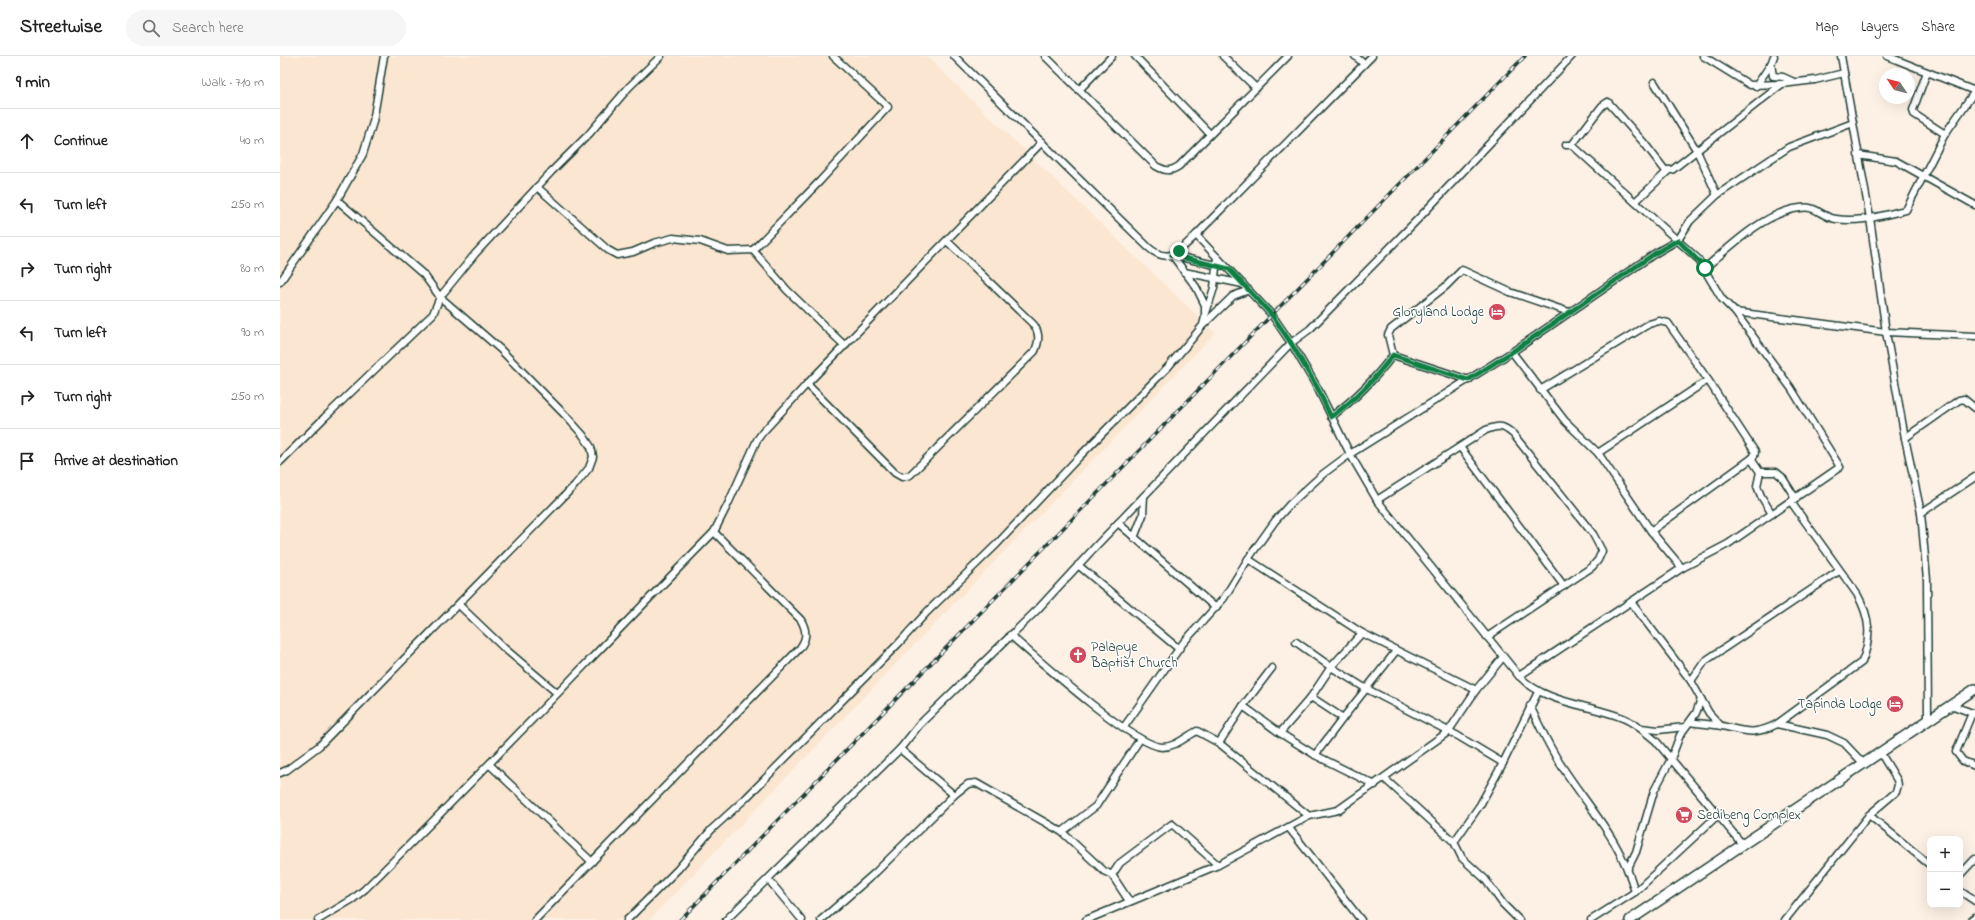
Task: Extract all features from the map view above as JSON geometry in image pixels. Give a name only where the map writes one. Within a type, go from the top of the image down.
[{"type":"street","points":[[280,282],[337,200],[363,154],[373,122],[384,56]]},
{"type":"street","points":[[280,462],[433,314],[440,297],[476,254],[537,187],[589,134],[629,87],[661,56]]},
{"type":"street","points":[[537,187],[608,250],[617,255],[633,252],[654,243],[673,238],[700,241],[728,252],[753,250],[820,181],[888,107],[833,56]]},
{"type":"street","points":[[954,56],[1154,252],[1161,255],[1172,255],[1229,269]]},
{"type":"street","points":[[1045,56],[1156,166],[1162,169],[1172,170],[1179,166],[1288,56]]},
{"type":"street","points":[[1079,90],[1112,56]]},
{"type":"street","points":[[1135,56],[1210,134]]},
{"type":"street","points":[[1223,56],[1256,88]]},
{"type":"street","points":[[1355,56],[1364,64]]},
{"type":"street","points":[[1172,255],[1196,235],[1372,56]]},
{"type":"street","points":[[726,920],[900,749],[920,724],[1038,609],[1078,565],[1291,343],[1310,329],[1418,219],[1572,56]]},
{"type":"street","points":[[1703,56],[1750,85],[1756,86],[1796,83],[1844,73]]},
{"type":"street","points":[[1756,86],[1771,64],[1774,56]]},
{"type":"street","points":[[1841,56],[1870,218],[1886,332],[1905,438],[1921,513],[1927,580],[1928,720]]},
{"type":"street","points":[[1705,268],[1739,239],[1771,217],[1799,208],[1813,208],[1827,217],[1836,220],[1870,218],[1906,210],[1925,176],[1945,134],[1975,91],[1887,56]]},
{"type":"street","points":[[1771,64],[1773,76],[1783,77],[1796,83]]},
{"type":"street","points":[[1927,72],[1913,110],[1914,114],[1945,134]]},
{"type":"street","points":[[1654,82],[1697,151],[1717,195]]},
{"type":"street","points":[[1635,202],[1669,170],[1697,151],[1782,84]]},
{"type":"street","points":[[1518,676],[1682,568],[1728,544],[1793,501],[1840,467],[1791,388],[1735,312],[1722,299],[1705,268],[1678,240],[1569,145],[1602,106],[1608,102],[1664,170],[1669,170]]},
{"type":"street","points":[[1124,727],[1179,649],[1224,598],[1248,559],[1290,504],[1323,474],[1350,454],[1512,352],[1569,312],[1678,240],[1690,221],[1717,195],[1789,147],[1852,123]]},
{"type":"street","points":[[318,920],[353,900],[365,890],[490,765],[557,693],[714,532],[758,440],[807,384],[1042,142]]},
{"type":"street","points":[[1858,155],[1896,161],[1975,204]]},
{"type":"street","points":[[280,773],[297,763],[319,746],[433,628],[459,605],[575,485],[589,468],[593,457],[591,447],[565,415],[500,349],[440,297],[424,275],[337,200]]},
{"type":"street","points":[[1196,235],[1272,315],[1291,343],[1317,387],[1350,454],[1377,500],[1518,676],[1538,692],[1572,704],[1612,714],[1640,728],[1656,741],[1744,845]]},
{"type":"street","points":[[807,384],[895,473],[902,477],[910,475],[1035,351],[1039,340],[1038,331],[1034,325],[947,241]]},
{"type":"street","points":[[753,250],[787,290],[844,346]]},
{"type":"street","points":[[1172,255],[1183,272],[1196,287],[1205,305],[1205,317]]},
{"type":"street","points":[[1203,325],[1214,288],[1217,257]]},
{"type":"street","points":[[1393,355],[1388,335],[1391,329],[1445,287],[1462,270],[1510,292],[1569,312]]},
{"type":"street","points":[[1183,272],[1243,284]]},
{"type":"street","points":[[627,920],[678,869],[712,829],[746,798],[899,643],[927,612],[997,544],[1079,457],[1168,367],[1203,325],[1233,296],[1249,290]]},
{"type":"street","points":[[1735,312],[1886,332],[1975,336]]},
{"type":"street","points":[[1540,390],[1649,324],[1659,321],[1668,323],[1753,448],[1754,456],[1751,460],[1651,531]]},
{"type":"street","points":[[1512,352],[1565,421],[1598,453],[1651,531],[1682,568]]},
{"type":"street","points":[[1331,417],[1357,398],[1377,376],[1393,355]]},
{"type":"street","points":[[1393,355],[1468,380]]},
{"type":"street","points":[[1598,453],[1708,380]]},
{"type":"street","points":[[1905,438],[1959,400],[1964,399],[1975,408]]},
{"type":"street","points":[[1377,500],[1486,430],[1497,426],[1506,427],[1593,534],[1602,551],[1598,560],[1592,567],[1488,637]]},
{"type":"street","points":[[1460,447],[1564,586]]},
{"type":"street","points":[[1751,460],[1760,472],[1758,486],[1761,496],[1772,514]]},
{"type":"street","points":[[1640,728],[1658,730],[1687,725],[1721,726],[1753,732],[1766,730],[1777,724],[1862,662],[1867,650],[1869,625],[1865,609],[1857,594],[1839,571],[1793,501],[1782,477],[1776,472],[1760,472]]},
{"type":"street","points":[[1921,513],[1975,477]]},
{"type":"street","points":[[1134,538],[1143,515],[1144,496]]},
{"type":"street","points":[[1118,523],[1216,608]]},
{"type":"street","points":[[535,920],[800,648],[805,640],[806,629],[801,620],[714,532]]},
{"type":"street","points":[[1248,559],[1362,633],[1476,690]]},
{"type":"street","points":[[1078,565],[1179,649]]},
{"type":"street","points":[[1691,681],[1705,661],[1839,571]]},
{"type":"street","points":[[1630,602],[1691,681],[1709,713],[1721,726]]},
{"type":"street","points":[[459,605],[504,648],[557,693]]},
{"type":"street","points":[[1280,733],[1311,697],[1331,667],[1362,633]]},
{"type":"street","points":[[1010,635],[1076,691],[1140,739],[1160,747],[1174,746],[1197,731],[1219,743],[1309,816]]},
{"type":"street","points":[[1296,642],[1331,667],[1365,688],[1458,736],[1503,763]]},
{"type":"street","points":[[1315,756],[1365,688],[1396,651]]},
{"type":"street","points":[[1086,920],[1218,865],[1309,816],[1338,810],[1385,779],[1448,732],[1476,690],[1503,658]]},
{"type":"street","points":[[1219,743],[1243,706],[1272,668]]},
{"type":"street","points":[[1630,920],[1975,689]]},
{"type":"street","points":[[1454,842],[1480,805],[1503,763],[1538,692]]},
{"type":"street","points":[[1311,697],[1343,718]]},
{"type":"street","points":[[1628,868],[1636,852],[1654,791],[1671,759],[1676,744],[1696,713],[1701,699]]},
{"type":"street","points":[[1951,704],[1974,713],[1956,752],[1963,761],[1975,766]]},
{"type":"street","points":[[1243,706],[1315,756],[1375,785]]},
{"type":"street","points":[[1530,706],[1563,768],[1610,833],[1628,868],[1635,892]]},
{"type":"street","points":[[1777,724],[1826,735],[1844,743],[1863,763]]},
{"type":"street","points":[[1062,832],[1096,806],[1140,739]]},
{"type":"street","points":[[900,749],[954,795]]},
{"type":"street","points":[[1785,920],[1869,815],[1896,792],[1898,785],[1897,780],[1880,752]]},
{"type":"street","points":[[490,765],[592,862]]},
{"type":"street","points":[[1385,779],[1454,842],[1462,858],[1486,879],[1503,904],[1519,920]]},
{"type":"street","points":[[821,920],[876,872],[954,795],[968,784],[976,783],[1062,832],[1104,871],[1112,874],[1129,901]]},
{"type":"street","points":[[1591,920],[1635,892],[1719,814]]},
{"type":"street","points":[[1869,815],[1927,863]]},
{"type":"street","points":[[1112,874],[1120,863],[1172,824],[1218,865]]},
{"type":"street","points":[[1289,828],[1361,920]]},
{"type":"street","points":[[1963,873],[1975,859]]},
{"type":"street","points":[[768,879],[802,920]]},
{"type":"street","points":[[1963,892],[1975,901]]},
{"type":"street","points":[[1971,920],[1975,917]]},
{"type":"shaded area","points":[[280,56],[926,56],[1215,333],[649,920],[280,920]]},
{"type":"railway","points":[[680,920],[1525,56]]},
{"type":"place","name":"Gloryland Lodge","points":[[1497,312]]},
{"type":"place","name":"Palapye Baptist Church","points":[[1078,655]]},
{"type":"place","name":"Tapinda Lodge","points":[[1895,704]]},
{"type":"place","name":"Sedibeng Complex","points":[[1684,815]]},
{"type":"route","points":[[1179,251],[1172,255],[1229,269],[1272,315],[1291,343],[1317,387],[1331,417],[1357,398],[1377,376],[1393,355],[1468,380],[1512,352],[1654,254],[1678,240],[1698,259],[1705,268]]}]
